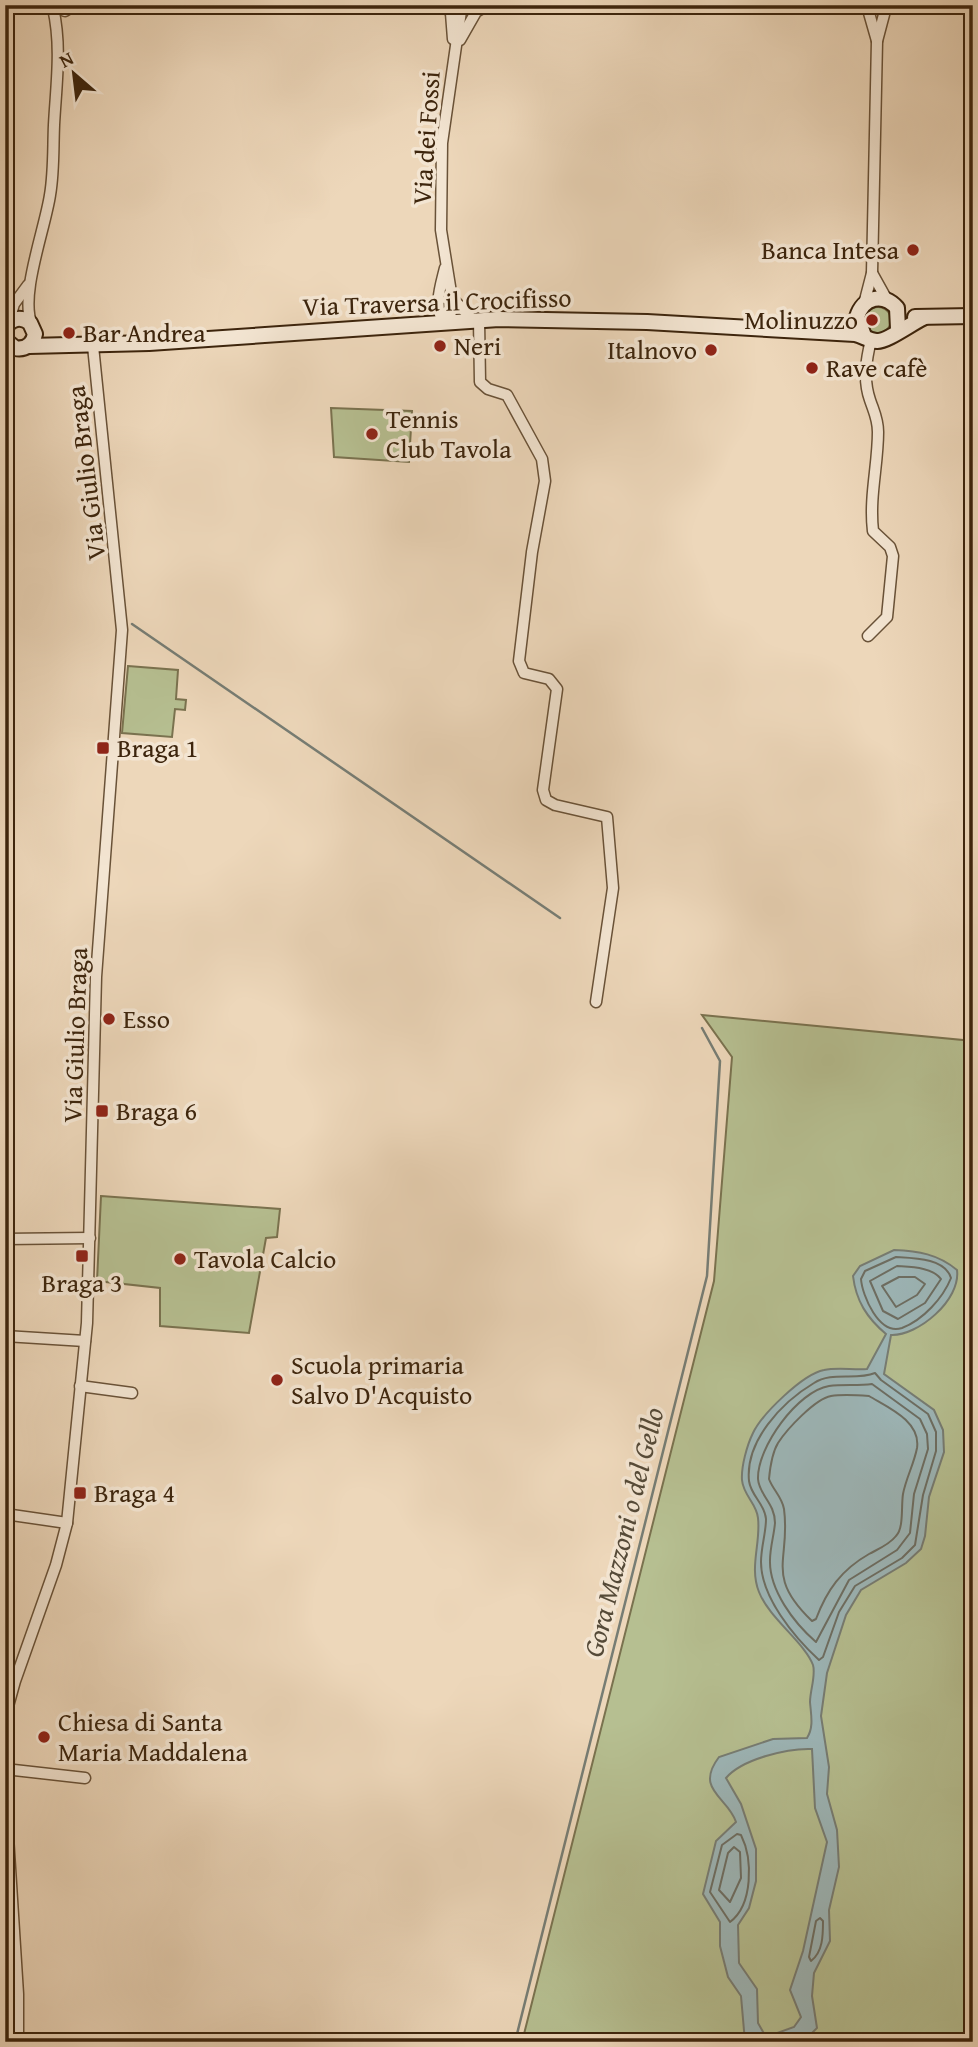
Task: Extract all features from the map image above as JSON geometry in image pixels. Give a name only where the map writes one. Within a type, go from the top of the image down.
[{"type":"street","points":[[444,5],[451,13],[455,50]]},
{"type":"street","points":[[457,8],[474,5]]},
{"type":"street","points":[[455,50],[476,12],[488,5]]},
{"type":"street","points":[[864,304],[872,273],[877,41],[887,6],[866,6],[877,41]]},
{"type":"street","points":[[20,340],[51,191],[59,35],[52,7],[72,8],[59,35]]},
{"type":"street","name":"Via dei Fossi","points":[[438,300],[439,314],[444,323],[452,311],[441,230],[442,143],[455,50],[457,8]]},
{"type":"street","name":"Via dei Fossi","points":[[426,322],[438,300],[445,268]]},
{"type":"street","points":[[872,273],[899,322]]},
{"type":"street","points":[[6,326],[15,304],[30,282]]},
{"type":"street","points":[[451,297],[476,320],[480,382],[488,389],[507,395],[542,459],[545,481],[531,552],[519,661],[524,673],[549,680],[557,689],[543,790],[546,800],[555,805],[607,817],[613,888],[596,1002]]},
{"type":"street","points":[[868,636],[887,617],[893,556],[890,547],[873,531],[872,495],[878,433],[877,415],[866,388],[864,334],[859,310],[875,298],[887,300]]},
{"type":"street","name":"Via Traversa il Crocifisso","points":[[6,326],[21,319],[20,340],[55,345],[93,346],[476,320],[647,322],[820,334],[864,334],[886,340],[899,322],[973,316]]},
{"type":"street","name":"Via Giulio Braga","points":[[5,1717],[56,1565],[66,1522],[85,1341],[96,976],[122,630],[93,346]]},
{"type":"street","points":[[5,1239],[90,1238]]},
{"type":"street","points":[[5,1336],[85,1341]]},
{"type":"street","points":[[79,1386],[132,1393]]},
{"type":"street","points":[[5,1514],[66,1522]]},
{"type":"street","points":[[5,1769],[85,1778]]},
{"type":"street","points":[[5,1789],[18,1994],[18,2042]]},
{"type":"green space","points":[[878,307],[887,311],[891,320],[887,329],[878,333],[869,329],[865,320],[869,311]]},
{"type":"green space","name":"Tennis Club Tavola","points":[[331,408],[412,411],[409,462],[334,457]]},
{"type":"green space","points":[[5,593],[13,593],[10,724],[5,724]]},
{"type":"green space","points":[[128,666],[178,670],[176,699],[186,700],[185,710],[175,709],[172,737],[122,733]]},
{"type":"green space","points":[[702,1015],[973,1041],[973,2042],[522,2042],[714,1281],[732,1057]]},
{"type":"green space","name":"Tavola Calcio","points":[[101,1196],[280,1209],[277,1237],[266,1238],[249,1333],[160,1326],[160,1288],[97,1281]]},
{"type":"water","points":[[894,1250],[927,1254],[943,1260],[957,1270],[952,1293],[936,1314],[913,1329],[891,1335],[884,1374],[934,1410],[943,1430],[944,1452],[929,1497],[921,1549],[906,1563],[861,1590],[846,1615],[827,1673],[821,1716],[829,1767],[827,1794],[837,1830],[839,1867],[829,1910],[830,1941],[814,1973],[812,1996],[817,2028],[803,2042],[745,2042],[741,1996],[728,1977],[720,1946],[720,1922],[703,1894],[716,1841],[736,1822],[715,1792],[710,1778],[712,1768],[719,1757],[773,1739],[807,1738],[811,1725],[810,1702],[814,1673],[813,1665],[803,1648],[771,1611],[759,1592],[755,1573],[758,1518],[743,1485],[742,1469],[758,1425],[774,1406],[805,1379],[824,1370],[867,1369],[886,1334],[873,1322],[860,1301],[853,1276],[860,1266]],"holes":[[[812,1749],[815,1808],[827,1842],[803,1951],[790,1990],[801,2017],[794,2027],[766,2037],[758,2023],[757,1989],[739,1963],[738,1925],[749,1908],[756,1881],[756,1849],[741,1804],[726,1778],[733,1771],[754,1760],[791,1750]]]},
{"type":"waterway","points":[[132,624],[560,918]]},
{"type":"waterway","name":"Gora Mazzoni o del Gello","points":[[515,2042],[707,1276],[720,1061],[702,1028]]},
{"type":"place","name":"Banca Intesa","points":[[913,250]]},
{"type":"place","name":"Molinuzzo","points":[[872,320]]},
{"type":"place","name":"Bar Andrea","points":[[69,333]]},
{"type":"place","name":"Neri","points":[[440,346]]},
{"type":"place","name":"Italnovo","points":[[711,350]]},
{"type":"place","name":"Rave cafè","points":[[812,368]]},
{"type":"place","name":"Tennis Club Tavola","points":[[372,434]]},
{"type":"place","name":"Braga 1","points":[[103,748]]},
{"type":"place","name":"Esso","points":[[109,1019]]},
{"type":"place","name":"Braga 6","points":[[102,1111]]},
{"type":"place","name":"Braga 3","points":[[82,1256]]},
{"type":"place","name":"Tavola Calcio","points":[[180,1259]]},
{"type":"place","name":"Scuola primaria Salvo D'Acquisto","points":[[277,1380]]},
{"type":"place","name":"Braga 4","points":[[80,1493]]},
{"type":"place","name":"Chiesa di Santa Maria Maddalena","points":[[44,1737]]}]
